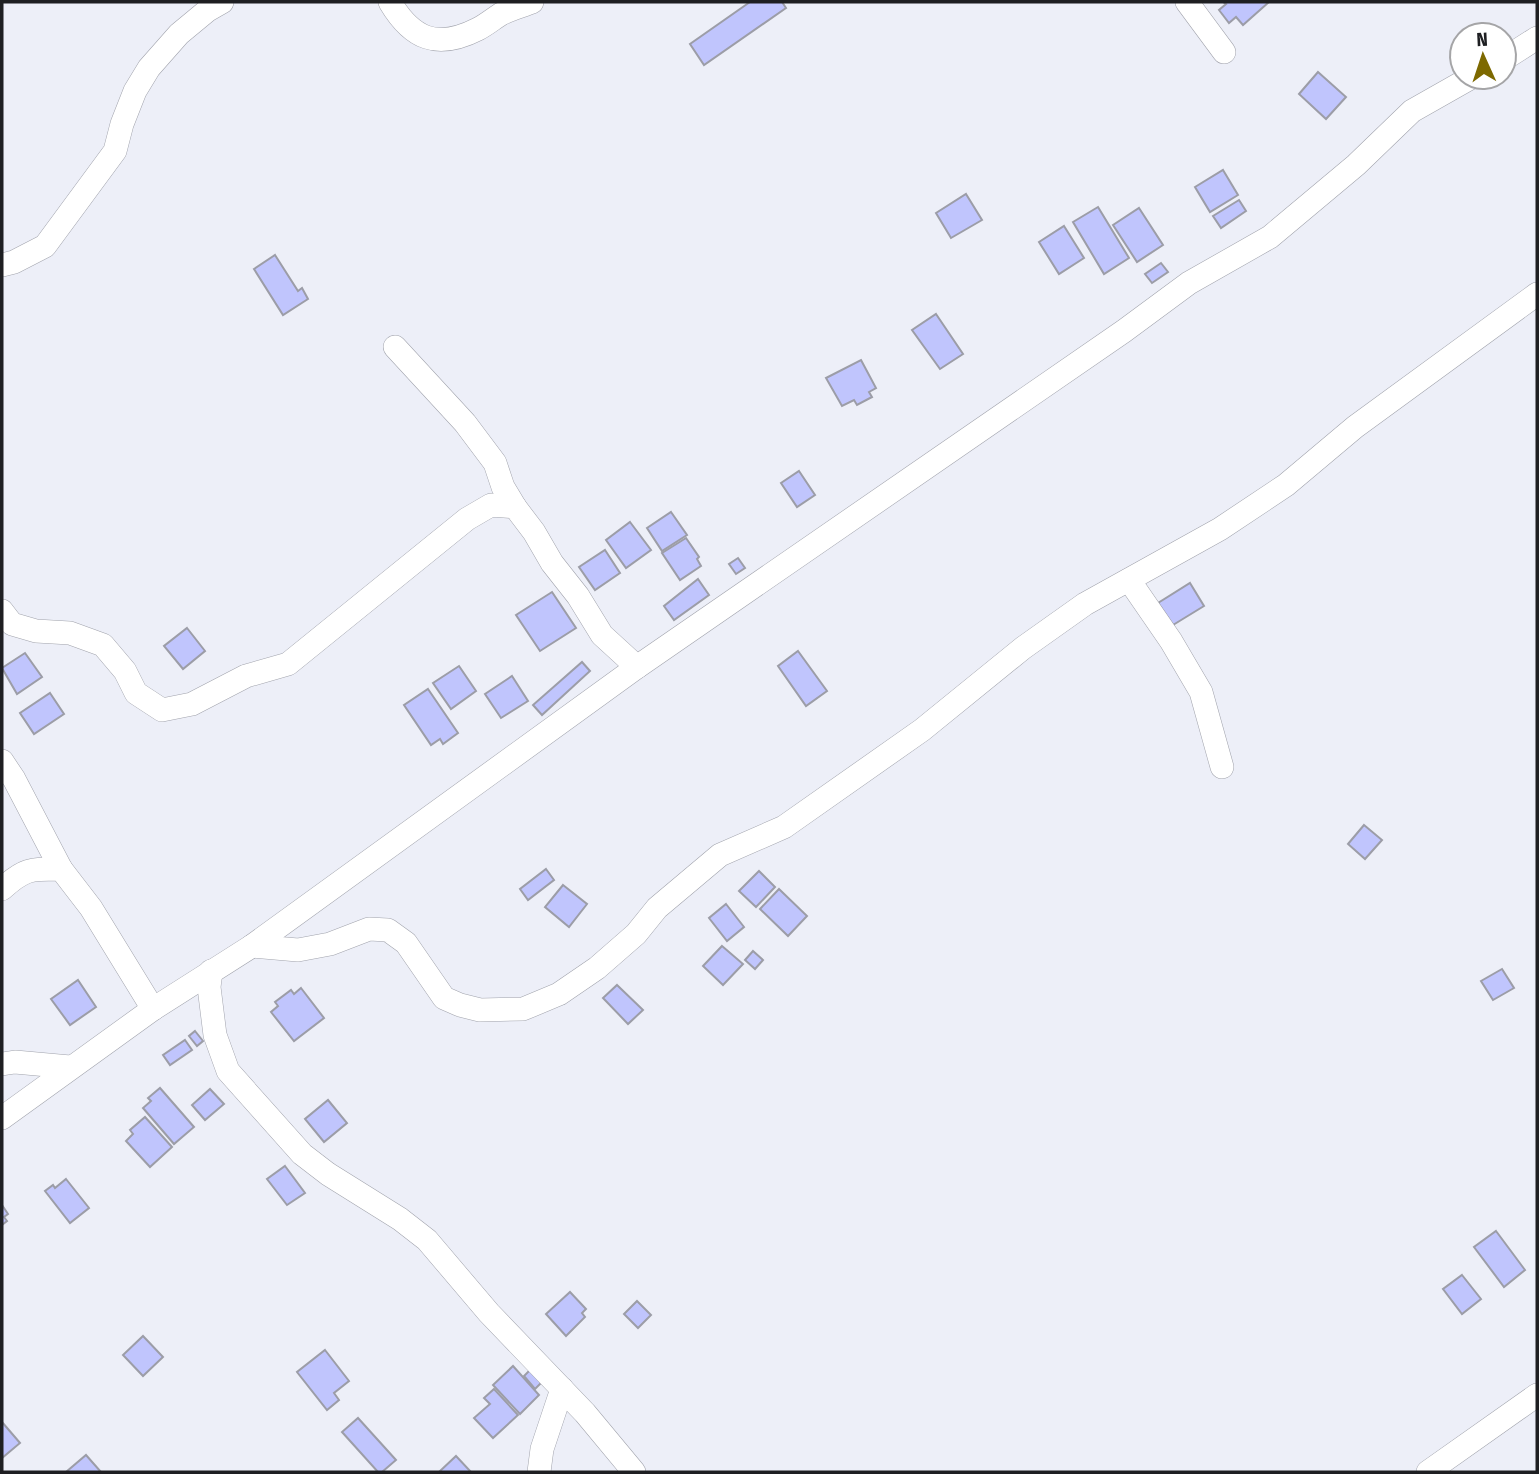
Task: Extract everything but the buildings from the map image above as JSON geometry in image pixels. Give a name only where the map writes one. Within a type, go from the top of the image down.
[{"type":"street","points":[[2,265],[14,262],[45,246],[115,151],[135,91],[149,68],[179,34],[222,2]]},
{"type":"street","points":[[390,2],[402,22],[419,36],[450,40],[477,30],[503,13],[532,2]]},
{"type":"street","points":[[1188,2],[1224,52]]},
{"type":"street","points":[[1518,50],[1537,38]]},
{"type":"street","points":[[2,1118],[153,1009],[252,946],[637,667],[1113,339],[1189,283],[1270,237],[1356,165],[1412,111],[1448,91]]},
{"type":"street","points":[[252,946],[298,950],[330,944],[369,929],[388,930],[406,943],[444,998],[460,1005],[480,1010],[523,1009],[559,994],[597,968],[636,933],[657,908],[720,855],[784,827],[922,730],[1023,648],[1085,604],[1220,529],[1286,485],[1356,427],[1537,294]]},
{"type":"street","points":[[395,346],[465,423],[495,463],[503,487],[515,508],[578,596],[602,635],[637,667]]},
{"type":"street","points":[[2,611],[12,624],[36,631],[70,633],[103,645],[125,671],[136,693],[162,710],[192,704],[246,676],[288,664],[467,519],[491,505],[515,508]]},
{"type":"street","points":[[1129,580],[1171,641],[1201,692],[1222,767]]},
{"type":"street","points":[[2,761],[61,869],[91,908],[153,1009]]},
{"type":"street","points":[[2,888],[16,876],[31,869],[61,869]]},
{"type":"street","points":[[211,971],[209,987],[215,1035],[228,1071],[302,1154],[427,1240],[489,1313],[585,1413],[635,1472]]},
{"type":"street","points":[[2,1064],[15,1062],[70,1067]]},
{"type":"street","points":[[539,1472],[542,1449],[562,1389]]},
{"type":"street","points":[[1428,1472],[1537,1395]]}]
